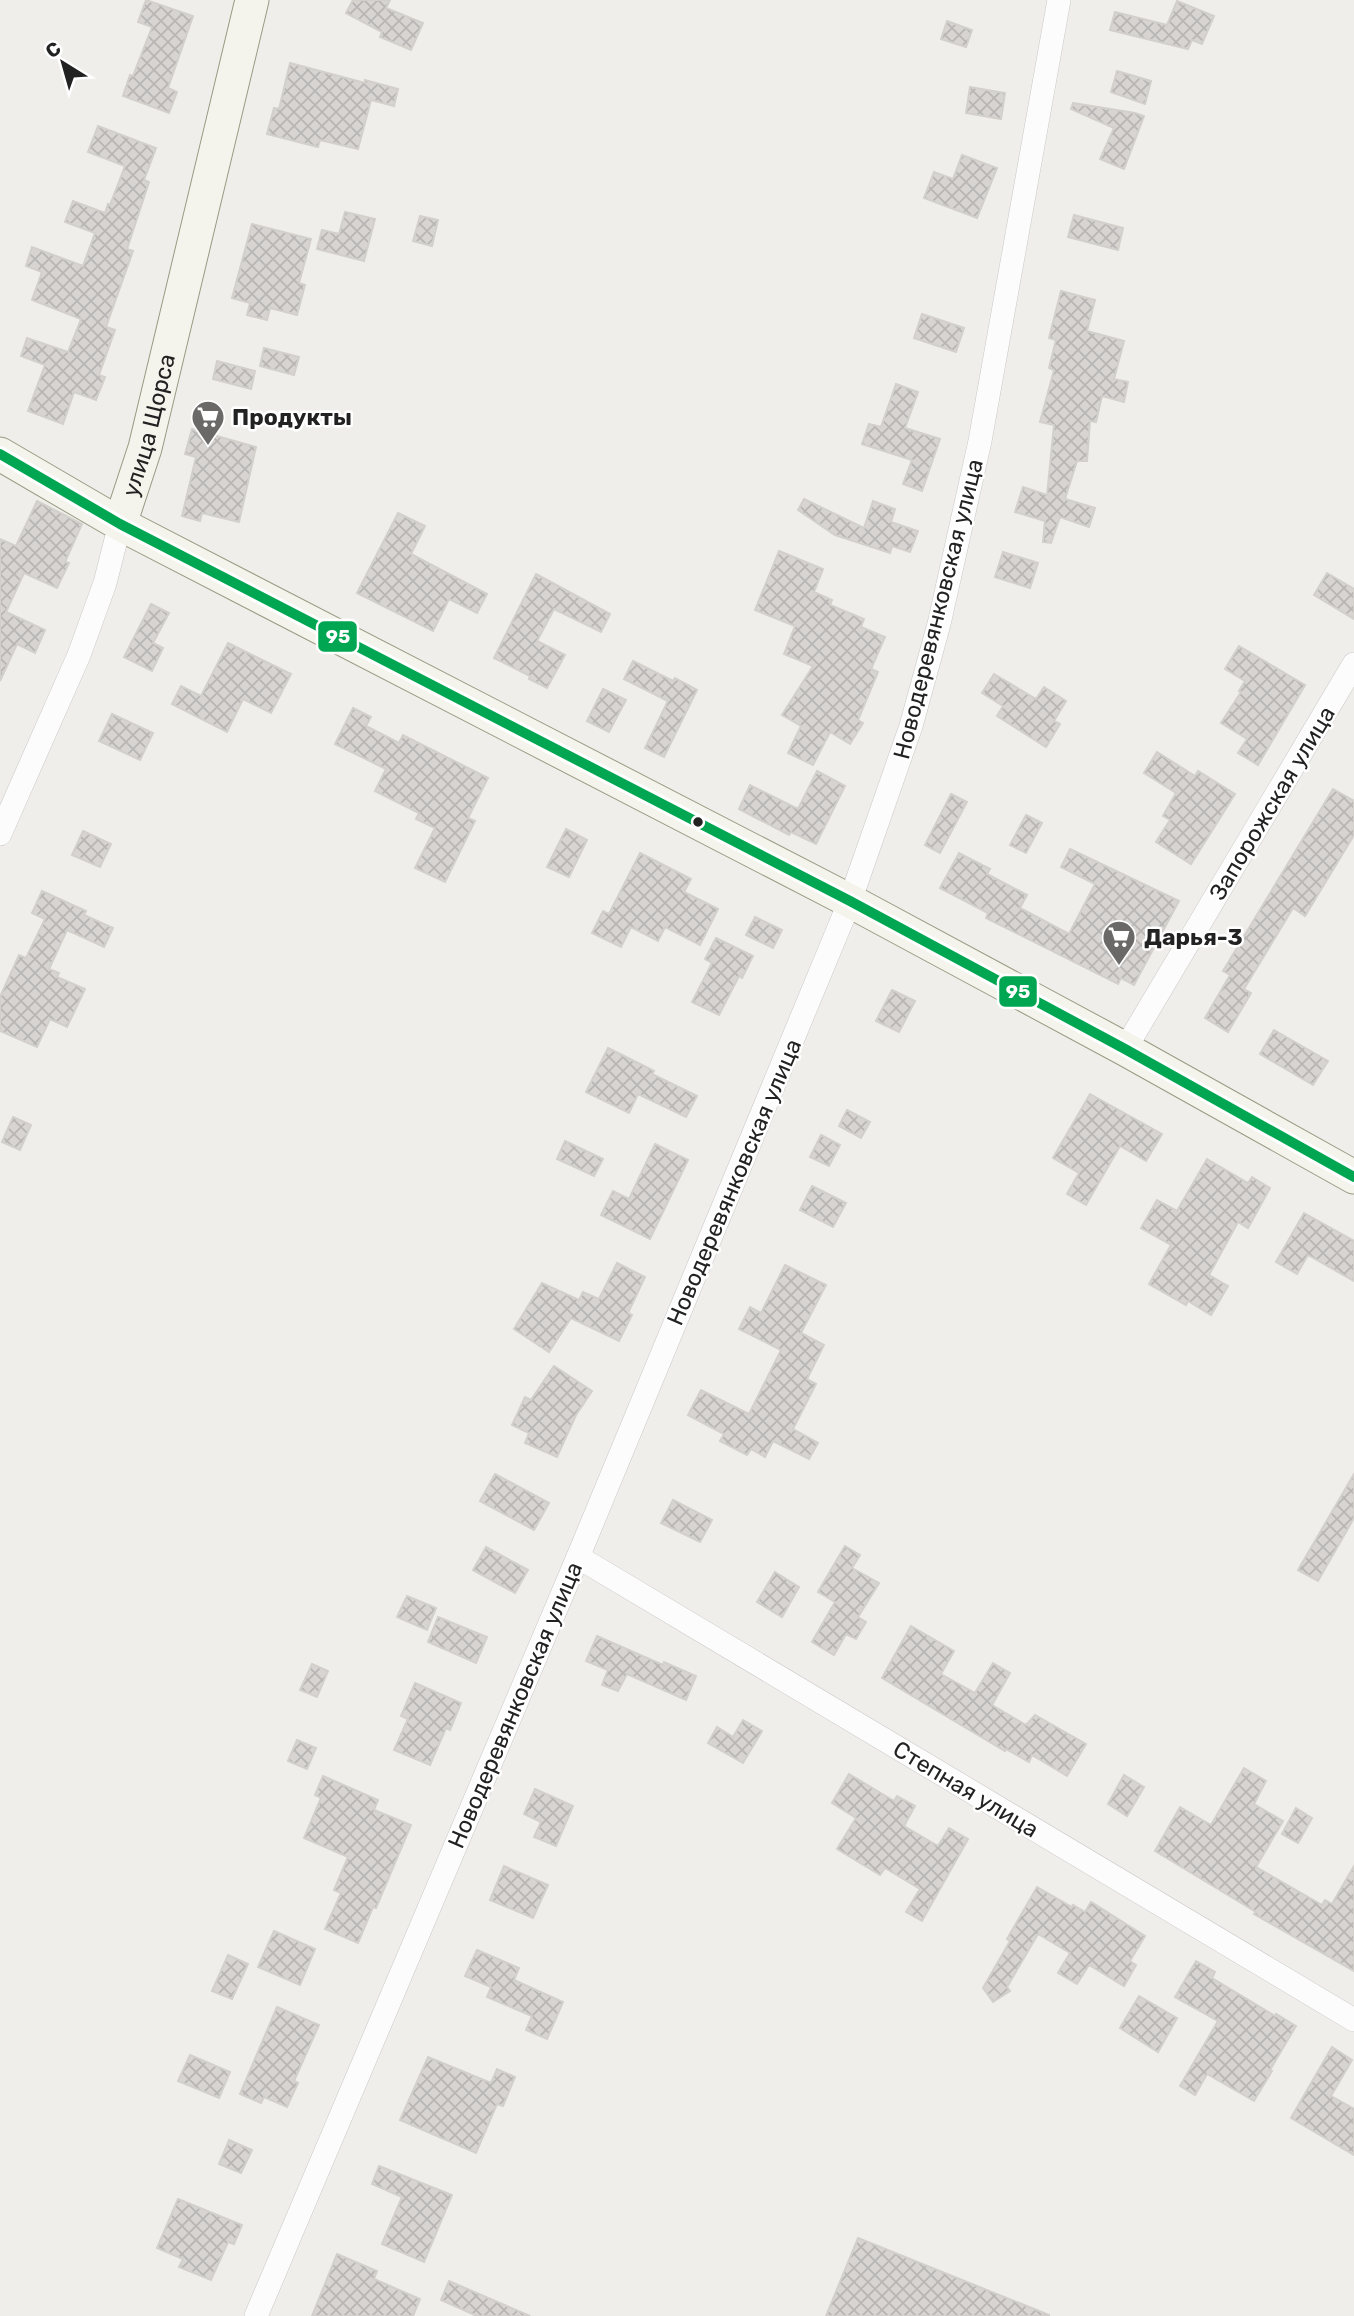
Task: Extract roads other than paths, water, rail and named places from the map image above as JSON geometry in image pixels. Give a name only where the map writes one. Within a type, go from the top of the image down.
[{"type":"main road","name":"улица Щорса","points":[[120,524],[145,448],[252,0]]},
{"type":"main road","points":[[0,454],[120,524],[850,901],[1125,1049],[1354,1177]]},
{"type":"street","name":"Новодеревянковская улица","points":[[256,2316],[578,1557],[850,901],[908,738],[939,624],[980,441],[1059,0]]},
{"type":"street","name":"улица Щорса","points":[[0,834],[79,655],[105,583],[120,524]]},
{"type":"street","name":"Запорожская улица","points":[[1125,1049],[1354,664]]},
{"type":"street","name":"Степная улица","points":[[578,1557],[1354,2020]]},
{"type":"place","name":"Продукты","points":[[208,447]]},
{"type":"place","name":"Дарья-3","points":[[1119,967]]}]
